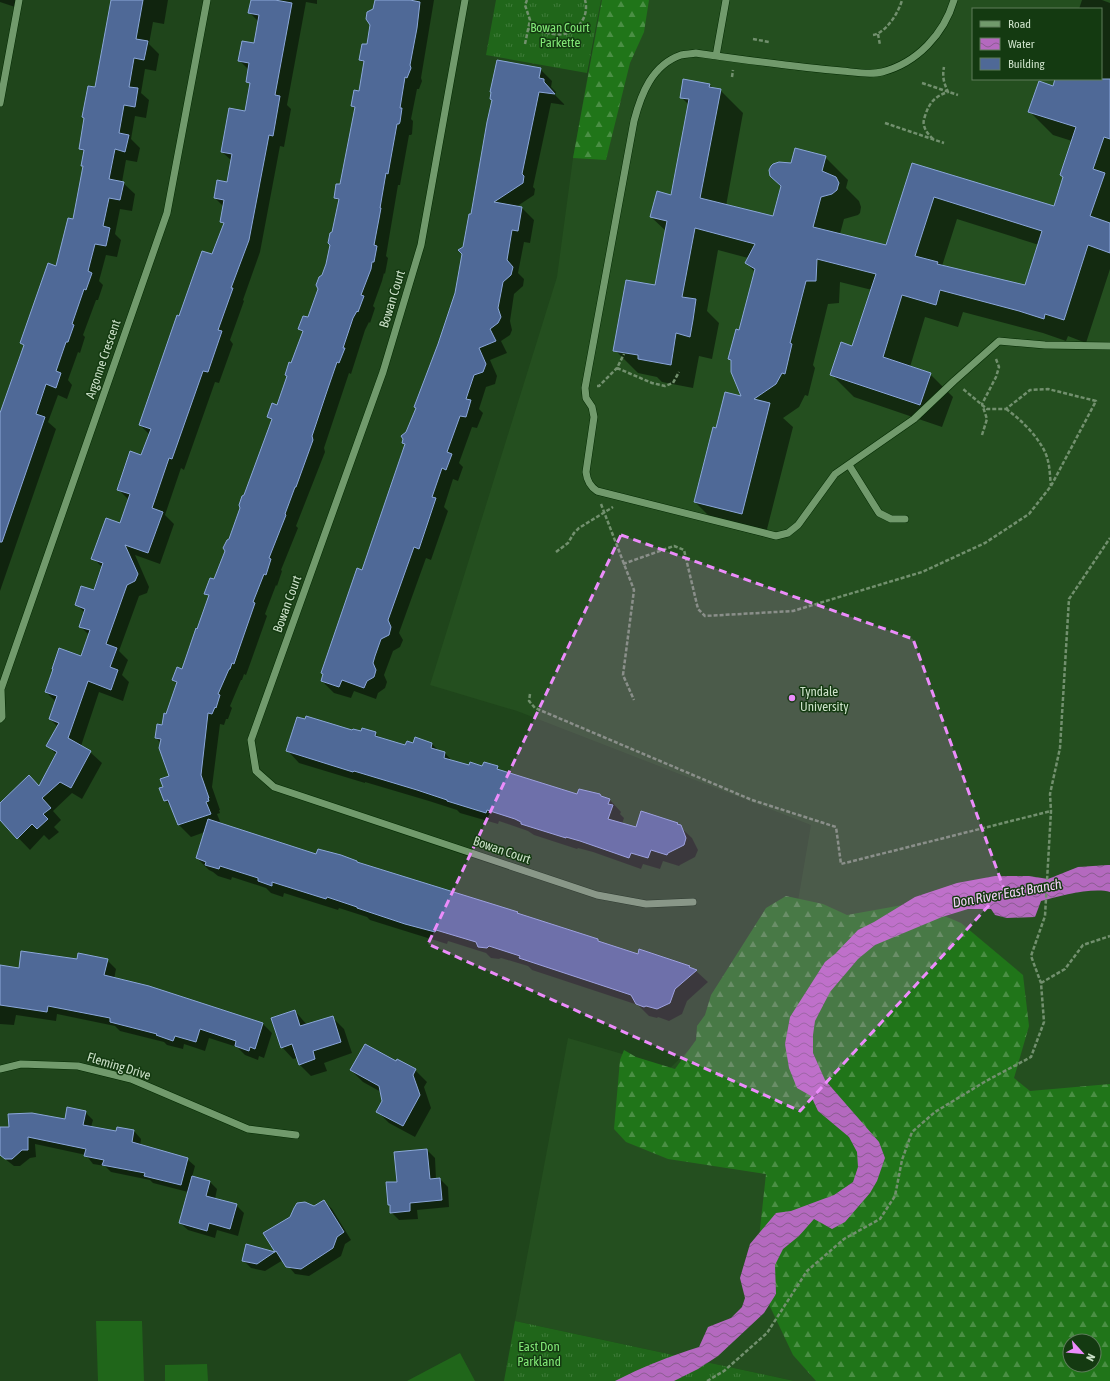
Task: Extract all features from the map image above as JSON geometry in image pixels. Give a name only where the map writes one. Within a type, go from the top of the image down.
[{"type":"street","points":[[0,103],[19,0]]},
{"type":"street","name":"Argonne Crescent","points":[[0,719],[2,717],[1,689],[167,213],[207,0]]},
{"type":"street","name":"Bowan Court","points":[[465,0],[421,245],[383,372],[250,740],[256,771],[274,787],[597,895],[646,904],[693,902]]},
{"type":"street","points":[[716,56],[726,0]]},
{"type":"street","points":[[954,0],[950,13],[940,32],[925,48],[908,61],[880,73],[804,68],[696,53],[681,56],[666,63],[652,75],[644,90],[634,121],[585,388],[586,398],[592,407],[594,417],[586,472],[587,480],[592,487],[597,490],[776,536],[788,534],[798,525],[835,474],[914,419],[999,341],[1045,345],[1110,346]]},
{"type":"street","points":[[849,465],[878,513],[891,519],[905,519]]},
{"type":"street","name":"Fleming Drive","points":[[0,1069],[21,1064],[78,1066],[131,1079],[248,1129],[296,1135]]},
{"type":"path","points":[[525,44],[530,20],[525,5],[527,0]]},
{"type":"path","points":[[528,29],[559,35],[567,34],[578,28],[585,16],[585,0]]},
{"type":"path","points":[[873,35],[878,34],[893,20],[901,6],[902,0]]},
{"type":"path","points":[[878,34],[880,45]]},
{"type":"path","points":[[753,39],[769,42]]},
{"type":"path","points":[[944,67],[944,82],[948,92]]},
{"type":"path","points":[[732,77],[733,68]]},
{"type":"path","points":[[922,83],[958,95]]},
{"type":"path","points":[[933,139],[926,131],[924,125],[928,106],[940,94],[948,92]]},
{"type":"path","points":[[885,123],[944,142]]},
{"type":"path","points":[[982,435],[987,419],[982,404],[996,377],[999,367],[992,347]]},
{"type":"path","points":[[585,388],[599,386],[617,368],[624,354]]},
{"type":"path","points":[[617,368],[652,383],[665,386],[673,383],[679,372]]},
{"type":"path","points":[[954,381],[987,409],[1006,409],[1018,417],[1041,444],[1048,460],[1051,486]]},
{"type":"path","points":[[624,564],[674,546],[684,550],[698,608],[705,616],[793,611],[922,572],[985,543],[1029,514],[1051,486],[1096,401],[1048,389],[1030,390],[1006,409]]},
{"type":"path","points":[[597,490],[634,590],[623,674],[634,700]]},
{"type":"path","points":[[556,552],[568,543],[574,532],[579,528],[617,505]]},
{"type":"path","points":[[707,1381],[724,1371],[767,1333],[807,1271],[844,1239],[880,1219],[895,1196],[902,1160],[912,1132],[935,1112],[986,1081],[1031,1057],[1044,1022],[1041,982],[1031,956],[1045,916],[1049,861],[1051,811],[1050,794],[1060,748],[1069,599],[1110,538]]},
{"type":"path","points":[[530,694],[529,701],[535,708],[752,800],[836,827],[841,864],[1051,811]]},
{"type":"path","points":[[1041,982],[1065,969],[1083,946],[1110,936]]},
{"type":"highlighted area","points":[[621,535],[913,639],[1004,889],[800,1111],[428,944]]},
{"type":"shaded area","name":"Tyndale University","points":[[601,0],[1110,0],[1110,1381],[794,1381],[515,1321],[568,1038],[670,1068],[789,953],[811,825],[517,711],[430,685],[557,277],[573,158]]},
{"type":"green space","name":"Bowan Court Parkette","points":[[496,0],[601,0],[587,73],[486,55]]},
{"type":"green space","points":[[602,0],[649,0],[644,32],[630,63],[606,160],[573,158]]},
{"type":"green space","points":[[786,896],[823,904],[847,915],[914,903],[961,923],[1023,975],[1029,1026],[1014,1078],[1030,1091],[1110,1084],[1110,1381],[816,1381],[793,1355],[755,1275],[766,1174],[668,1159],[626,1142],[614,1129],[620,1060],[624,1050],[636,1057],[675,1069],[696,1040],[697,1026],[705,1015],[711,995],[766,908]]},
{"type":"green space","points":[[96,1321],[142,1321],[144,1381],[98,1381]]},
{"type":"green space","name":"East Don Parkland","points":[[515,1321],[794,1381],[504,1381]]},
{"type":"green space","points":[[460,1353],[475,1381],[407,1381]]},
{"type":"green space","points":[[207,1364],[208,1381],[165,1381],[165,1365]]},
{"type":"water","name":"Don River East Branch","points":[[1110,865],[1110,892],[1085,891],[1041,901],[1035,917],[1007,918],[995,915],[991,909],[968,909],[942,917],[875,945],[858,959],[830,992],[815,1021],[813,1053],[825,1080],[879,1142],[885,1158],[877,1181],[870,1193],[845,1222],[832,1229],[814,1219],[799,1236],[783,1249],[775,1265],[776,1294],[764,1313],[718,1356],[698,1369],[674,1381],[615,1381],[656,1362],[699,1347],[708,1327],[731,1318],[742,1307],[745,1298],[740,1278],[750,1244],[776,1213],[791,1211],[834,1195],[853,1182],[858,1167],[857,1152],[849,1137],[818,1111],[811,1096],[797,1088],[789,1068],[785,1044],[790,1017],[825,962],[835,954],[858,930],[915,897],[957,883],[995,876],[1029,876],[1048,879],[1078,867]]},
{"type":"building","points":[[111,0],[143,0],[136,39],[148,41],[144,60],[134,58],[129,87],[138,88],[135,107],[124,105],[119,133],[129,135],[125,152],[115,149],[109,179],[124,182],[120,200],[109,198],[103,226],[110,228],[106,246],[95,244],[88,271],[92,273],[86,290],[84,289],[72,324],[74,325],[68,342],[66,342],[56,371],[61,373],[56,388],[46,384],[36,414],[45,417],[2,542],[0,542],[0,413],[24,345],[20,343],[48,263],[56,266],[68,218],[73,219],[83,166],[81,166],[84,150],[79,149],[84,118],[82,117],[88,86],[95,87]]},
{"type":"building","points":[[251,0],[275,0],[292,3],[275,95],[280,96],[273,136],[269,135],[249,240],[231,288],[233,288],[218,330],[222,331],[208,372],[203,371],[172,459],[169,458],[152,508],[163,512],[148,553],[125,545],[138,574],[135,581],[127,585],[106,644],[117,648],[110,667],[118,670],[111,690],[88,681],[68,738],[91,751],[71,788],[60,782],[42,798],[51,808],[43,814],[48,819],[37,829],[32,824],[17,839],[0,820],[0,803],[29,775],[39,786],[57,752],[46,746],[59,723],[49,719],[57,696],[45,692],[52,669],[59,648],[81,656],[90,630],[79,627],[85,609],[75,605],[81,586],[94,590],[103,563],[91,559],[106,518],[120,523],[130,494],[117,490],[130,451],[141,455],[151,429],[139,425],[177,315],[179,316],[202,251],[212,254],[224,223],[220,222],[224,200],[214,198],[217,180],[227,182],[232,154],[221,152],[229,108],[245,111],[250,83],[246,82],[249,63],[238,61],[242,41],[254,43],[259,15],[248,13]]},
{"type":"building","points":[[375,0],[410,0],[420,2],[410,65],[411,68],[407,78],[405,77],[400,108],[402,108],[400,122],[397,124],[388,174],[386,173],[374,245],[377,246],[374,262],[372,262],[371,269],[361,295],[364,296],[358,312],[357,311],[353,318],[343,348],[345,348],[339,363],[337,362],[326,394],[312,436],[313,440],[269,558],[271,559],[266,575],[264,574],[253,602],[255,603],[234,664],[232,663],[218,694],[220,695],[216,708],[215,707],[212,714],[208,713],[201,775],[209,798],[209,801],[206,802],[211,814],[178,825],[168,800],[164,801],[159,788],[163,787],[160,779],[169,776],[159,748],[161,739],[155,738],[157,724],[162,725],[164,713],[166,714],[177,682],[172,680],[177,667],[182,669],[196,628],[197,629],[209,595],[204,594],[210,578],[214,579],[225,551],[223,548],[229,539],[240,508],[239,505],[242,496],[244,495],[272,419],[267,417],[272,403],[277,405],[287,376],[285,375],[289,362],[291,363],[303,331],[298,329],[303,316],[308,317],[318,289],[316,285],[326,264],[330,245],[328,243],[330,233],[332,232],[339,199],[334,198],[336,184],[340,184],[355,107],[351,106],[354,90],[359,91],[364,61],[359,60],[362,44],[367,44],[370,25],[366,19],[367,12],[373,9]]},
{"type":"building","points":[[497,60],[541,68],[539,78],[544,79],[544,82],[555,94],[539,92],[522,174],[524,176],[523,183],[494,202],[522,207],[518,231],[512,230],[507,260],[513,267],[511,275],[503,282],[498,308],[501,317],[498,323],[490,329],[496,341],[479,348],[486,364],[483,372],[474,375],[466,399],[471,400],[466,417],[460,416],[447,452],[452,454],[446,470],[442,468],[432,497],[436,498],[419,549],[414,547],[388,620],[391,627],[389,635],[381,639],[375,656],[373,663],[376,670],[374,677],[367,681],[364,688],[342,680],[339,687],[321,681],[323,674],[321,673],[357,568],[362,570],[405,444],[402,443],[403,439],[401,436],[406,432],[416,408],[414,407],[438,344],[455,293],[462,254],[458,250],[463,247],[469,214],[471,214],[492,100],[490,99],[490,92]]},
{"type":"building","points":[[683,79],[710,84],[709,87],[721,89],[700,198],[773,216],[781,186],[770,176],[769,170],[773,164],[779,162],[791,163],[795,148],[826,156],[822,171],[836,177],[839,183],[837,190],[832,194],[821,197],[813,227],[886,245],[912,163],[1054,206],[1063,177],[1060,175],[1076,127],[1028,112],[1039,81],[1053,86],[1055,80],[1110,79],[1110,139],[1104,137],[1093,169],[1105,173],[1090,216],[1110,223],[1110,253],[1088,245],[1064,320],[1045,314],[1044,319],[940,290],[936,305],[902,295],[883,357],[931,373],[920,405],[830,375],[841,342],[852,346],[876,274],[817,259],[816,281],[806,281],[790,343],[792,344],[785,374],[782,373],[776,384],[754,399],[770,403],[742,514],[694,502],[713,427],[716,428],[725,392],[741,396],[731,372],[731,360],[728,359],[736,329],[739,330],[755,269],[745,263],[755,244],[695,228],[682,297],[696,299],[690,337],[676,333],[671,365],[638,359],[638,355],[613,351],[626,280],[655,285],[667,221],[650,217],[657,191],[671,195],[689,99],[680,98]],"holes":[[[934,197],[1042,231],[1025,285],[937,264],[938,262],[915,256]]]},
{"type":"building","points":[[306,716],[352,730],[361,731],[362,728],[376,732],[375,736],[405,745],[407,741],[413,743],[415,737],[432,743],[431,748],[445,752],[444,758],[469,765],[470,762],[482,766],[484,762],[498,766],[497,769],[577,794],[579,789],[600,794],[601,796],[610,799],[608,804],[613,805],[608,819],[636,827],[641,811],[678,823],[677,824],[681,825],[686,838],[684,845],[668,853],[667,855],[651,850],[648,858],[631,853],[629,858],[580,841],[521,824],[521,822],[515,819],[487,810],[486,813],[417,790],[286,751],[297,717],[305,719]]},
{"type":"building","points":[[208,819],[316,854],[318,849],[341,855],[357,862],[518,912],[517,913],[598,939],[598,941],[638,954],[639,949],[690,966],[689,967],[697,970],[675,989],[670,1003],[657,1009],[646,1006],[644,1007],[636,1004],[631,995],[519,958],[520,956],[489,946],[487,948],[478,947],[476,942],[436,930],[435,932],[405,924],[327,897],[326,899],[272,882],[272,886],[258,881],[258,878],[220,866],[219,869],[205,865],[206,862],[196,858]]},
{"type":"building","points":[[21,951],[77,959],[78,953],[108,959],[104,975],[149,986],[263,1023],[255,1049],[250,1047],[249,1051],[235,1046],[236,1041],[200,1029],[196,1042],[175,1036],[173,1041],[156,1035],[157,1034],[110,1022],[110,1018],[48,1006],[47,1012],[0,1005],[0,965],[19,968]]},
{"type":"building","points":[[295,1010],[300,1026],[333,1016],[341,1042],[313,1051],[315,1059],[299,1065],[292,1044],[281,1048],[271,1018]]},
{"type":"building","points":[[365,1044],[396,1061],[397,1059],[416,1069],[413,1075],[420,1095],[403,1126],[376,1112],[382,1101],[379,1086],[350,1070]]},
{"type":"building","points":[[67,1107],[86,1111],[83,1125],[116,1131],[117,1127],[134,1130],[132,1142],[188,1158],[181,1185],[144,1176],[145,1173],[102,1165],[104,1160],[84,1156],[86,1149],[28,1137],[28,1150],[22,1150],[12,1159],[5,1159],[0,1155],[0,1127],[9,1127],[8,1114],[32,1113],[65,1119]]},
{"type":"building","points":[[427,1149],[430,1179],[440,1178],[442,1200],[410,1203],[410,1211],[390,1213],[386,1182],[397,1182],[394,1152]]},
{"type":"building","points":[[192,1176],[210,1181],[206,1196],[237,1204],[230,1229],[209,1223],[207,1231],[179,1223]]},
{"type":"building","points":[[324,1200],[344,1232],[337,1237],[333,1248],[301,1269],[286,1267],[276,1251],[275,1252],[263,1233],[290,1217],[297,1203],[305,1202],[314,1206]]},
{"type":"building","points":[[246,1244],[275,1252],[257,1264],[242,1261]]},
{"type":"place","name":"Tyndale University","points":[[792,698]]}]
